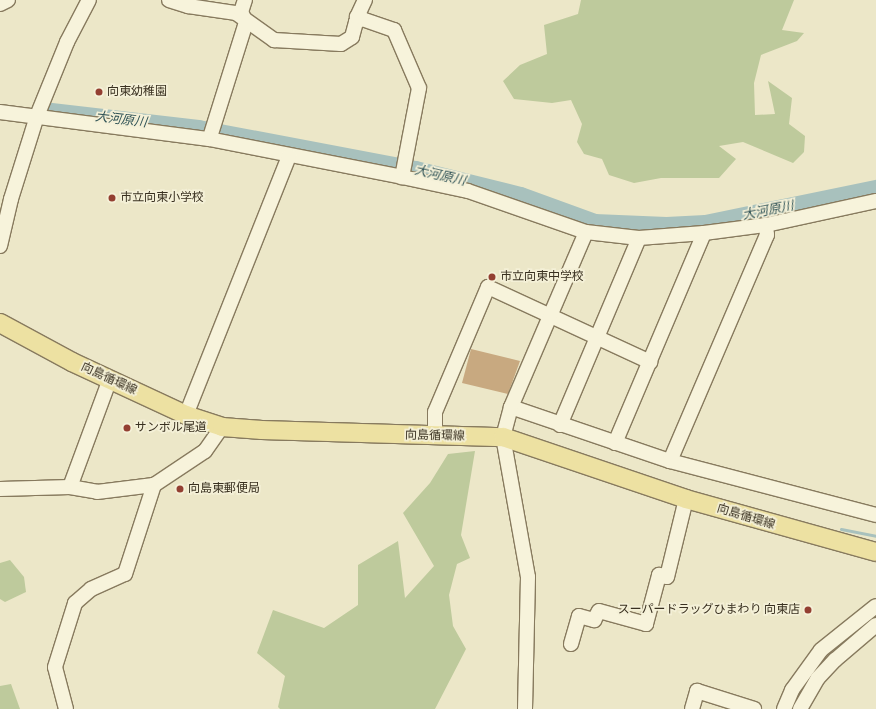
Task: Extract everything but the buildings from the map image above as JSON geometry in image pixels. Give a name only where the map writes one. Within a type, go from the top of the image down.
[{"type":"main road","name":"向島循環線","points":[[0,323],[110,379],[186,414],[222,427],[435,436],[503,437],[686,499],[876,552]]},
{"type":"street","points":[[0,4],[8,0]]},
{"type":"street","points":[[0,246],[11,199],[37,116],[67,42],[89,0]]},
{"type":"street","points":[[169,0],[188,6],[236,13],[246,22],[274,40],[341,44],[352,37],[359,20],[357,17],[365,0]]},
{"type":"street","points":[[211,130],[246,22],[241,12],[245,0]]},
{"type":"street","points":[[359,20],[394,30],[419,88],[402,177]]},
{"type":"street","points":[[0,112],[209,139],[289,156],[402,177],[468,191],[526,209],[586,232],[639,238],[704,233],[766,225],[876,201]]},
{"type":"street","points":[[186,414],[289,156]]},
{"type":"street","points":[[670,461],[767,235],[766,225]]},
{"type":"street","points":[[525,709],[528,577],[503,437],[511,407],[586,232]]},
{"type":"street","points":[[615,443],[704,233]]},
{"type":"street","points":[[560,425],[639,238]]},
{"type":"street","points":[[435,436],[435,412],[488,287],[550,318],[597,337],[650,362]]},
{"type":"street","points":[[70,487],[110,379]]},
{"type":"street","points":[[511,407],[560,425],[670,461],[876,515]]},
{"type":"street","points":[[0,489],[70,487],[97,492],[154,485],[205,451],[222,427]]},
{"type":"street","points":[[66,709],[55,667],[75,603],[91,589],[125,574],[154,485]]},
{"type":"street","points":[[571,644],[579,616],[594,620],[599,611],[646,624],[659,575],[667,577],[686,499]]},
{"type":"street","points":[[784,709],[792,690],[821,650],[876,606]]},
{"type":"street","points":[[800,709],[809,690],[834,660],[876,625]]},
{"type":"street","points":[[692,709],[697,691],[754,709]]},
{"type":"green space","points":[[581,0],[794,0],[782,30],[804,33],[797,41],[761,55],[754,83],[755,115],[775,114],[768,81],[792,98],[789,124],[805,136],[804,152],[793,163],[743,142],[719,146],[736,159],[719,178],[661,178],[634,183],[609,175],[602,159],[584,154],[577,142],[582,124],[571,100],[552,103],[514,99],[503,81],[520,65],[547,54],[544,25],[578,14]]},
{"type":"green space","points":[[475,451],[461,535],[470,558],[457,564],[449,595],[453,626],[466,649],[435,709],[280,709],[278,707],[285,676],[257,653],[273,610],[324,628],[358,605],[358,565],[398,541],[405,598],[434,566],[403,513],[430,483],[448,454]]},
{"type":"green space","points":[[10,560],[24,577],[26,592],[5,602],[0,599],[0,563]]},
{"type":"green space","points":[[11,684],[20,709],[0,709],[0,686]]},
{"type":"waterway","name":"大河原川","points":[[51,112],[198,129],[415,170],[520,196],[594,223],[666,226],[705,224],[876,189]]},
{"type":"waterway","points":[[841,529],[876,536]]},
{"type":"place","name":"向東幼稚園","points":[[99,92]]},
{"type":"place","name":"市立向東小学校","points":[[112,198]]},
{"type":"place","name":"市立向東中学校","points":[[492,277]]},
{"type":"place","name":"サンボル尾道","points":[[127,428]]},
{"type":"place","name":"向島東郵便局","points":[[180,489]]},
{"type":"place","name":"スーパードラッグひまわり 向東店","points":[[808,610]]}]
